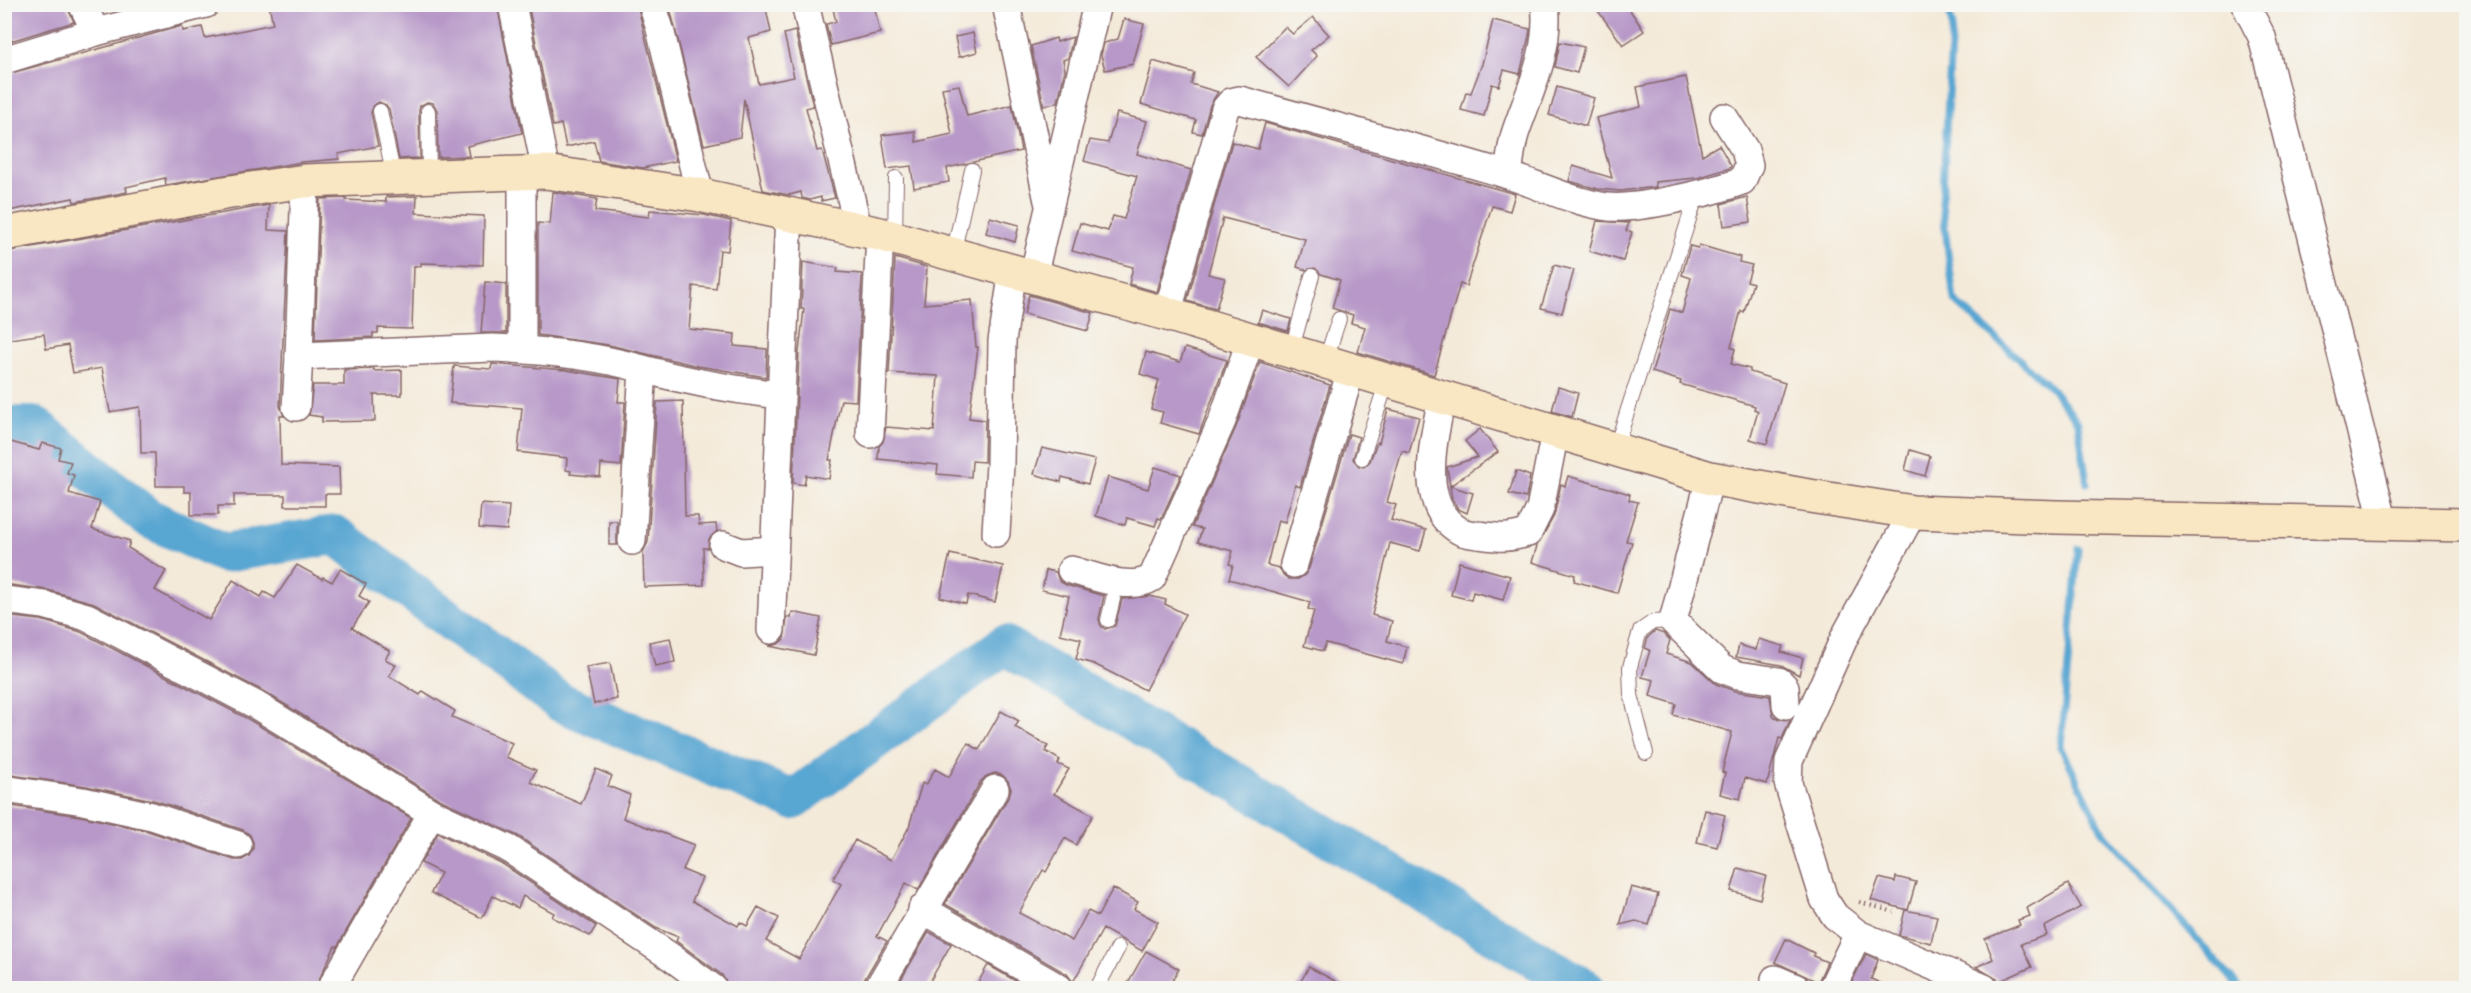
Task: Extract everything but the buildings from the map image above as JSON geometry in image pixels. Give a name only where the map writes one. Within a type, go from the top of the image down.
[{"type":"street","points":[[82,4],[96,32]]},
{"type":"street","points":[[4,60],[96,32],[206,4]]},
{"type":"street","points":[[512,4],[534,171],[522,349]]},
{"type":"street","points":[[652,4],[700,195]]},
{"type":"street","points":[[806,4],[878,233],[870,434]]},
{"type":"street","points":[[1006,4],[1049,208]]},
{"type":"street","points":[[996,533],[1000,464],[1002,341],[1023,274],[1049,208],[1097,4]]},
{"type":"street","points":[[1508,176],[1514,135],[1523,116],[1546,38],[1545,4]]},
{"type":"street","points":[[2245,4],[2262,37],[2384,524]]},
{"type":"street","points":[[1167,314],[1225,108],[1231,102],[1239,100],[1508,176],[1580,201],[1610,207],[1637,205],[1697,194],[1742,181],[1749,165],[1745,150],[1724,117]]},
{"type":"street","points":[[4,234],[224,193],[305,181],[534,171],[700,195],[878,233],[1167,314],[1710,478],[1913,512],[2466,525]]},
{"type":"street","points":[[296,407],[305,181]]},
{"type":"street","points":[[771,630],[789,214]]},
{"type":"street","points":[[1071,570],[1117,582],[1142,584],[1152,578],[1222,421],[1251,339]]},
{"type":"street","points":[[299,356],[492,348],[522,349],[618,362],[687,381],[727,389],[781,395]]},
{"type":"street","points":[[1294,564],[1338,366]]},
{"type":"street","points":[[632,541],[643,369]]},
{"type":"street","points":[[1442,398],[1434,438],[1432,484],[1441,516],[1461,532],[1506,539],[1528,532],[1540,509],[1555,432]]},
{"type":"street","points":[[1710,478],[1673,621],[1722,669],[1738,675],[1779,681],[1785,687],[1786,705]]},
{"type":"street","points":[[1913,512],[1845,636],[1790,761],[1788,783],[1824,899],[1835,916],[1858,934],[1984,988]]},
{"type":"street","points":[[723,545],[741,552],[774,550]]},
{"type":"street","points":[[4,600],[44,605],[87,617],[256,705],[432,813],[509,849],[662,951],[713,988]]},
{"type":"street","points":[[4,789],[83,801],[152,816],[238,845]]},
{"type":"street","points":[[878,988],[922,909],[995,789]]},
{"type":"street","points":[[331,988],[432,813]]},
{"type":"street","points":[[922,909],[1059,988]]},
{"type":"street","points":[[1832,988],[1858,934]]},
{"type":"lane","points":[[380,111],[394,177]]},
{"type":"lane","points":[[428,111],[429,175]]},
{"type":"lane","points":[[953,254],[972,170]]},
{"type":"lane","points":[[878,233],[896,178]]},
{"type":"lane","points":[[1615,450],[1697,194]]},
{"type":"lane","points":[[1291,352],[1312,276]]},
{"type":"lane","points":[[1338,366],[1340,319]]},
{"type":"lane","points":[[1362,458],[1387,381]]},
{"type":"lane","points":[[1108,620],[1117,582]]},
{"type":"lane","points":[[1646,753],[1631,695],[1630,667],[1640,631],[1653,622],[1673,621]]},
{"type":"lane","points":[[1097,988],[1118,948]]},
{"type":"waterway","points":[[1948,4],[1952,26],[1942,204],[1954,300],[2052,389],[2078,422],[2087,483]]},
{"type":"waterway","points":[[4,426],[35,426],[148,518],[224,553],[335,535],[560,702],[793,800],[1004,645],[1585,988]]},
{"type":"waterway","points":[[2078,549],[2061,747],[2103,832],[2240,988]]}]
